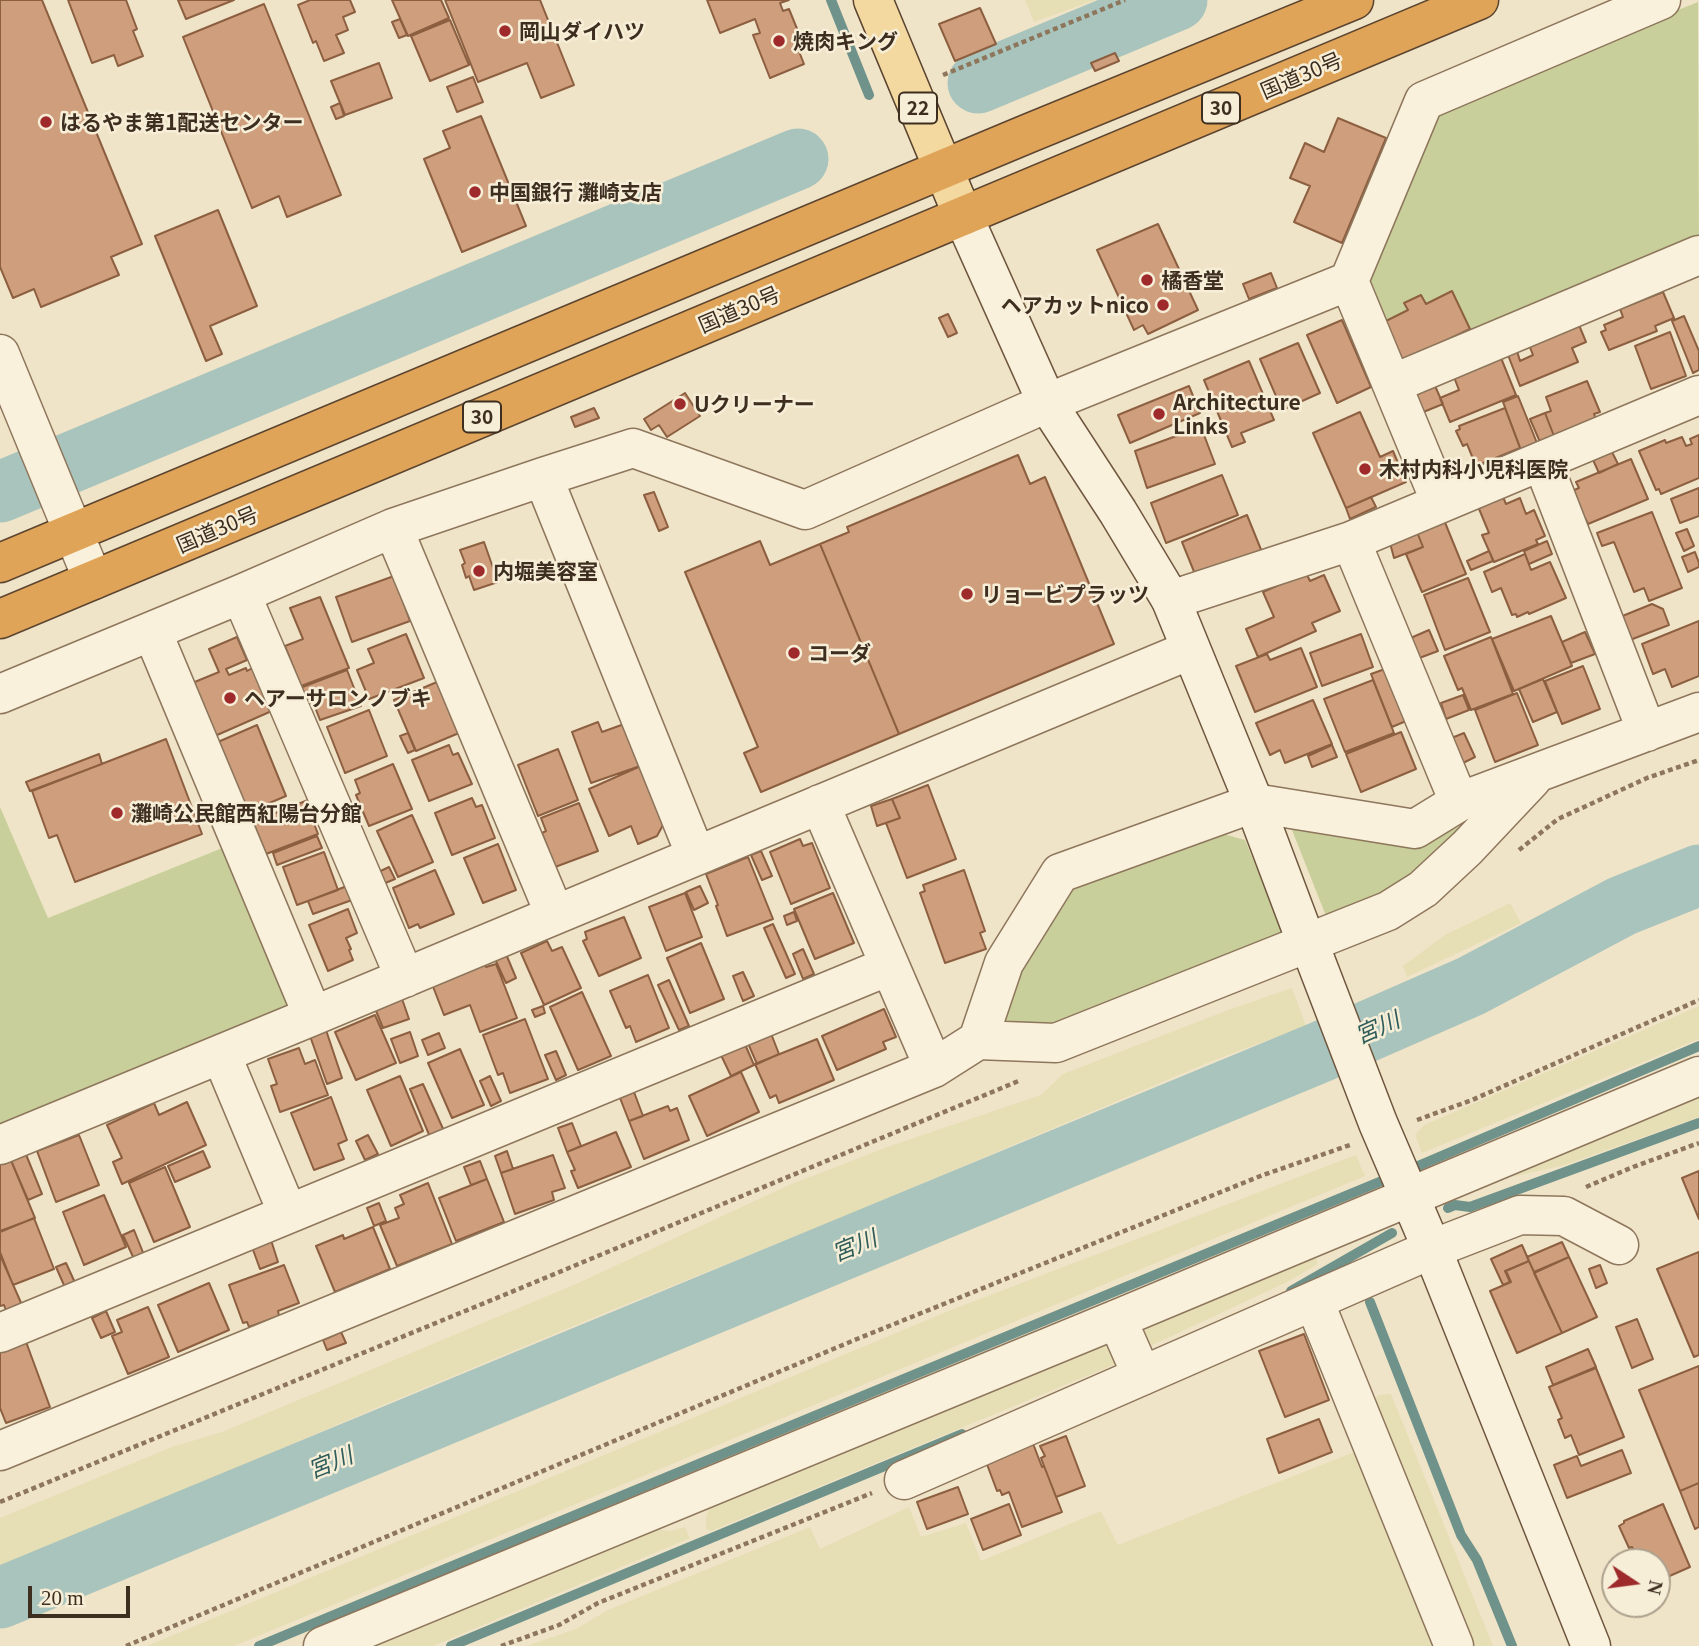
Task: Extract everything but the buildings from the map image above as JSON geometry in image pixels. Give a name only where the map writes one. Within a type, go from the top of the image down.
[{"type":"highway","name":"30","points":[[0,563],[1354,0]]},
{"type":"highway","name":"国道30号","points":[[0,619],[1479,0]]},
{"type":"main road","name":"22","points":[[873,0],[963,216]]},
{"type":"street","points":[[1441,503],[1349,281],[1424,101],[1661,0]]},
{"type":"street","points":[[963,216],[1047,403],[1171,600],[1591,1646]]},
{"type":"street","points":[[1392,384],[1699,255]]},
{"type":"street","points":[[0,694],[393,528],[633,448],[805,510],[1047,403],[1349,281]]},
{"type":"street","points":[[0,354],[93,580]]},
{"type":"street","points":[[1171,600],[1351,541],[1699,395]]},
{"type":"street","points":[[1542,461],[1647,732]]},
{"type":"street","points":[[542,477],[696,856]]},
{"type":"street","points":[[393,528],[555,915]]},
{"type":"street","points":[[1351,541],[1459,802]]},
{"type":"street","points":[[242,594],[405,978]]},
{"type":"street","points":[[152,631],[313,1016]]},
{"type":"street","points":[[0,1145],[1190,650]]},
{"type":"street","points":[[978,1041],[1004,963],[1060,873],[1254,803],[1415,829],[1459,802],[1699,712]]},
{"type":"street","points":[[0,1451],[934,1068],[978,1041],[1056,1043],[1311,952],[1423,889],[1467,848],[1538,772]]},
{"type":"street","points":[[820,804],[934,1068]]},
{"type":"street","points":[[0,1333],[890,966]]},
{"type":"street","points":[[221,1054],[288,1214]]},
{"type":"street","points":[[323,1646],[1117,1319],[1394,1160],[1699,1076]]},
{"type":"street","points":[[904,1480],[1137,1366],[1314,1301],[1432,1249],[1520,1215],[1564,1216],[1619,1245]]},
{"type":"street","points":[[1314,1301],[1454,1646]]},
{"type":"street","points":[[1117,1319],[1137,1366]]},
{"type":"path","points":[[910,88],[1125,0]]},
{"type":"path","points":[[1514,853],[1558,819],[1647,778],[1699,760]]},
{"type":"path","points":[[126,1646],[857,1339],[1263,1175],[1394,1160],[1472,1100],[1699,1000]]},
{"type":"path","points":[[0,1502],[1009,1086],[1046,1067],[1056,1043]]},
{"type":"path","points":[[1583,1188],[1699,1143]]},
{"type":"path","points":[[501,1646],[559,1625],[598,1603],[904,1480]]},
{"type":"shaded area","points":[[1025,0],[1095,0],[1034,22]]},
{"type":"shaded area","points":[[1510,903],[1521,923],[1407,977],[1403,966],[1445,935]]},
{"type":"shaded area","points":[[1292,988],[1306,1026],[1212,1061],[0,1566],[0,1518],[172,1447],[222,1432],[576,1284],[789,1185],[890,1146],[1041,1095],[1063,1074]]},
{"type":"shaded area","points":[[1699,1006],[1699,1039],[1422,1153],[1415,1135],[1424,1125]]},
{"type":"shaded area","points":[[1699,1093],[1699,1117],[1565,1165],[1512,1177],[1560,1152]]},
{"type":"shaded area","points":[[1356,1155],[1365,1176],[234,1646],[147,1646],[951,1310]]},
{"type":"shaded area","points":[[1314,1254],[1318,1264],[1287,1282],[1142,1350],[1142,1322]]},
{"type":"shaded area","points":[[1105,1344],[1112,1344],[1116,1364],[711,1531],[706,1529],[709,1508]]},
{"type":"shaded area","points":[[1391,1394],[1493,1646],[1468,1646],[1371,1405],[1378,1395]]},
{"type":"shaded area","points":[[1357,1451],[1441,1646],[526,1646],[576,1629],[608,1610],[810,1527],[820,1549],[909,1507],[921,1537],[966,1523],[981,1561],[1101,1511],[1118,1545]]},
{"type":"shaded area","points":[[685,1527],[690,1538],[433,1646],[376,1646],[657,1529],[670,1531]]},
{"type":"green space","points":[[1698,2],[1699,243],[1398,370],[1366,288],[1433,121],[1451,101]]},
{"type":"green space","points":[[0,807],[48,918],[230,845],[293,1006],[0,1130]]},
{"type":"green space","points":[[1475,819],[1403,884],[1326,916],[1290,825],[1419,846]]},
{"type":"green space","points":[[1216,832],[1245,840],[1286,938],[1067,1026],[1002,1027],[996,1017],[1065,893]]},
{"type":"waterway","points":[[831,0],[869,95]]},
{"type":"waterway","points":[[978,83],[1177,0]]},
{"type":"waterway","points":[[0,492],[798,159]]},
{"type":"waterway","name":"宮川","points":[[0,1598],[1318,1053],[1471,986],[1622,906],[1699,875]]},
{"type":"waterway","points":[[259,1646],[1425,1163],[1699,1046]]},
{"type":"waterway","points":[[1448,1208],[1455,1205],[1470,1207],[1699,1123]]},
{"type":"waterway","points":[[1291,1291],[1392,1233]]},
{"type":"waterway","points":[[1370,1302],[1461,1535],[1477,1560],[1512,1646]]},
{"type":"waterway","points":[[451,1646],[962,1434]]},
{"type":"place","name":"岡山ダイハツ","points":[[505,31]]},
{"type":"place","name":"焼肉キング","points":[[779,41]]},
{"type":"place","name":"はるやま第1配送センター","points":[[46,122]]},
{"type":"place","name":"中国銀行 灘崎支店","points":[[475,192]]},
{"type":"place","name":"橘香堂","points":[[1147,280]]},
{"type":"place","name":"ヘアカットnico","points":[[1163,305]]},
{"type":"place","name":"Uクリーナー","points":[[680,404]]},
{"type":"place","name":"Architecture Links","points":[[1159,414]]},
{"type":"place","name":"木村内科小児科医院","points":[[1365,469]]},
{"type":"place","name":"内堀美容室","points":[[479,571]]},
{"type":"place","name":"リョービプラッツ","points":[[967,594]]},
{"type":"place","name":"コーダ","points":[[794,653]]},
{"type":"place","name":"ヘアーサロンノブキ","points":[[230,698]]},
{"type":"place","name":"灘崎公民館西紅陽台分館","points":[[117,813]]}]
